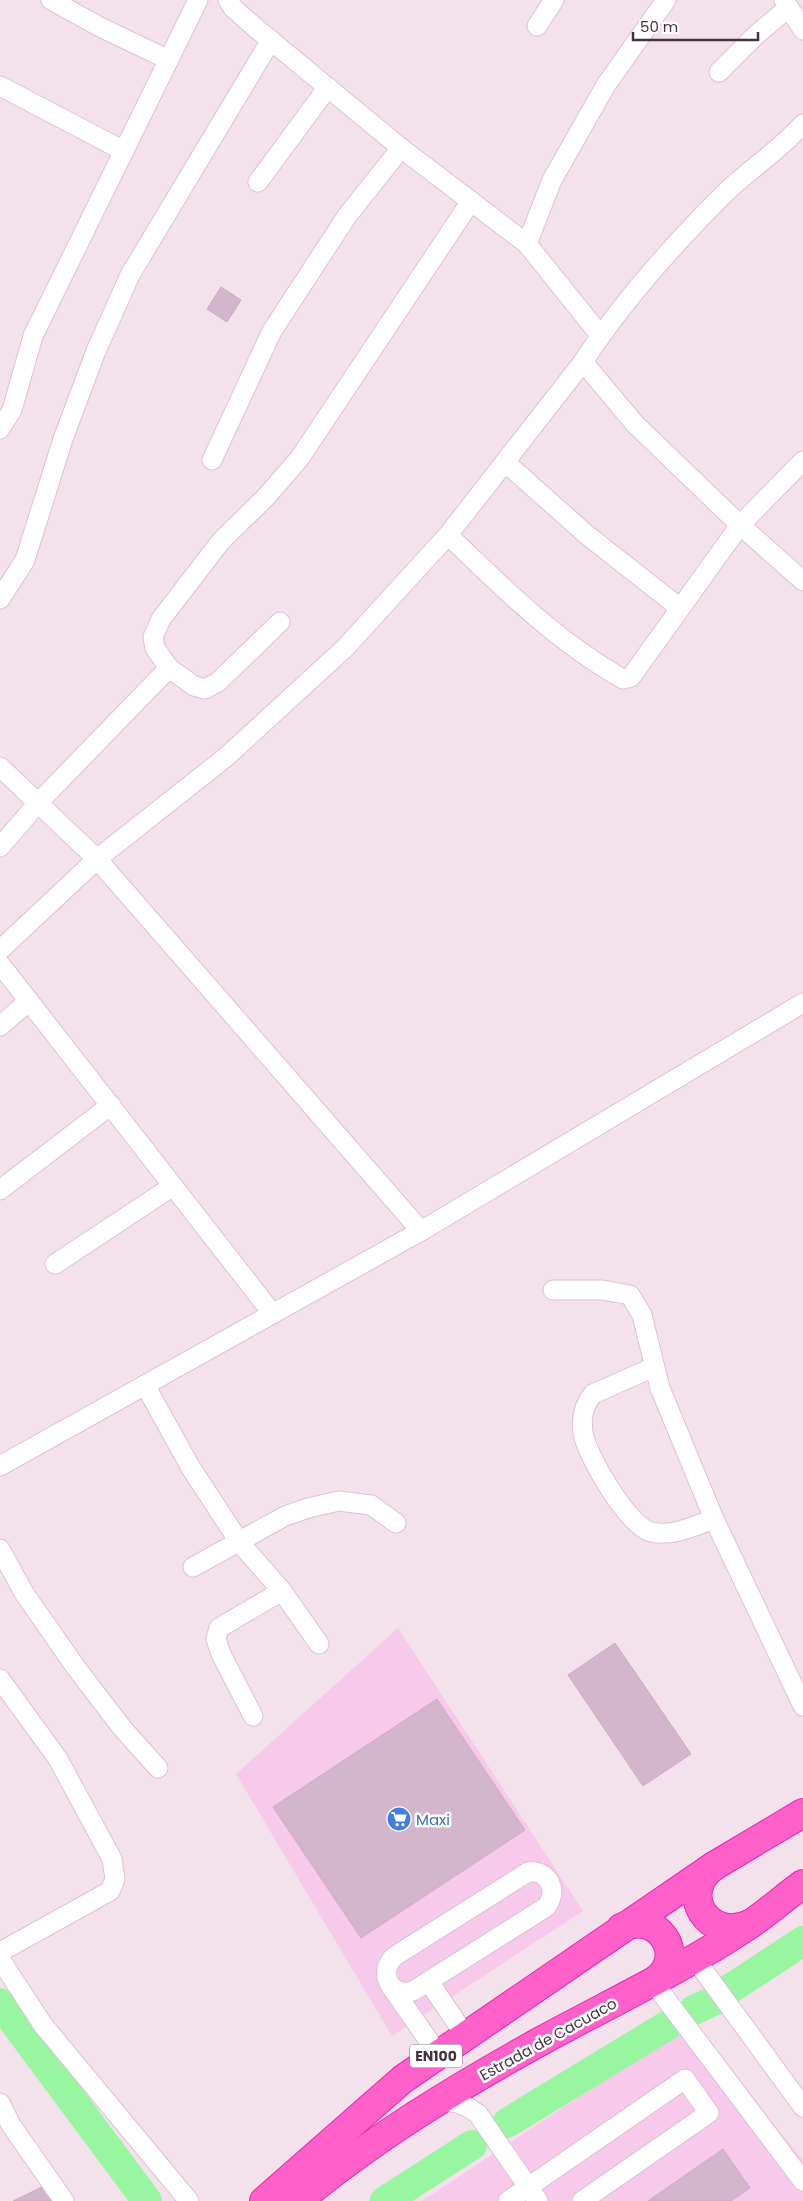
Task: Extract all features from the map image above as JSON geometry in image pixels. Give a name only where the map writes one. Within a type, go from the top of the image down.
[{"type":"highway","name":"EN100","points":[[264,2201],[403,2079],[714,1866],[803,1813]]},
{"type":"highway","points":[[714,1866],[706,1874],[698,1888],[698,1900],[704,1916],[712,1923],[728,1929],[750,1924]]},
{"type":"highway","name":"Estrada de Cacuaco","points":[[298,2201],[323,2180],[437,2102],[540,2042],[695,1958],[750,1924],[803,1884]]},
{"type":"highway","points":[[621,1928],[630,1924],[640,1923],[650,1926],[662,1934],[667,1943],[669,1958],[664,1972],[655,1981]]},
{"type":"street","points":[[51,0],[100,27],[170,60]]},
{"type":"street","points":[[0,428],[12,410],[33,336],[198,0]]},
{"type":"street","points":[[228,0],[233,8],[401,148],[527,244],[600,335]]},
{"type":"street","points":[[537,26],[554,0]]},
{"type":"street","points":[[527,244],[552,180],[606,85],[666,0]]},
{"type":"street","points":[[720,72],[756,35],[795,14]]},
{"type":"street","points":[[0,599],[25,560],[63,438],[96,351],[130,275],[271,40]]},
{"type":"street","points":[[0,86],[124,151]]},
{"type":"street","points":[[258,182],[328,87]]},
{"type":"street","points":[[0,950],[97,859],[226,757],[345,648],[448,535],[583,362],[600,335],[668,253],[724,194],[790,139],[803,124]]},
{"type":"street","points":[[212,460],[272,331],[347,216],[401,148]]},
{"type":"street","points":[[280,622],[218,682],[205,689],[194,686],[169,668],[154,648],[153,637],[161,619],[221,541],[266,496],[299,459],[470,200]]},
{"type":"street","points":[[583,362],[636,424],[740,525],[803,581]]},
{"type":"street","points":[[448,535],[510,595],[578,650],[623,679],[631,677],[644,662],[680,608],[740,525],[803,461]]},
{"type":"street","points":[[505,462],[587,535],[680,608]]},
{"type":"street","points":[[0,847],[38,803],[169,668]]},
{"type":"street","points":[[0,767],[97,859],[420,1231]]},
{"type":"street","points":[[0,964],[272,1314]]},
{"type":"street","points":[[0,1026],[29,1000]]},
{"type":"street","points":[[0,1466],[420,1231],[803,1003]]},
{"type":"street","points":[[0,1190],[111,1106]]},
{"type":"street","points":[[54,1264],[173,1186]]},
{"type":"street","points":[[553,1290],[602,1290],[630,1295],[642,1315],[660,1388],[714,1519],[803,1706]]},
{"type":"street","points":[[654,1367],[593,1394],[586,1402],[584,1411],[584,1436],[602,1476],[632,1520],[650,1532],[673,1533],[714,1519]]},
{"type":"street","points":[[145,1384],[191,1468],[240,1543],[282,1591],[319,1644]]},
{"type":"street","points":[[193,1567],[240,1543],[285,1516],[308,1508],[339,1501],[371,1505],[396,1523]]},
{"type":"street","points":[[0,1549],[24,1593],[78,1669],[123,1729],[158,1768]]},
{"type":"street","points":[[253,1716],[221,1654],[216,1639],[219,1628],[282,1591]]},
{"type":"street","points":[[0,1679],[58,1759],[112,1859],[115,1879],[110,1891],[0,1952]]},
{"type":"street","points":[[390,1984],[397,1990],[413,1991],[546,1907],[553,1895],[553,1889],[549,1880],[538,1872],[522,1875],[390,1960],[386,1969],[390,1984],[438,2054]]},
{"type":"street","points":[[695,1958],[803,2107]]},
{"type":"street","points":[[0,1959],[43,2025],[159,2163],[188,2201]]},
{"type":"street","points":[[655,1981],[685,2026],[803,2182]]},
{"type":"street","points":[[429,1982],[465,2035]]},
{"type":"street","points":[[478,2114],[477,2093],[480,2082],[487,2073]]},
{"type":"street","points":[[508,2201],[533,2194],[685,2079],[709,2114],[582,2201]]},
{"type":"street","points":[[437,2102],[448,2101],[458,2103],[470,2107],[478,2114],[533,2194]]},
{"type":"street","points":[[0,2103],[11,2125],[64,2201]]},
{"type":"shaded area","points":[[398,1628],[583,1911],[392,2036],[236,1774]]},
{"type":"shaded area","points":[[693,2021],[803,2161],[803,2201],[422,2201]]},
{"type":"building","points":[[221,287],[241,300],[227,322],[207,309]]},
{"type":"building","points":[[615,1643],[691,1754],[643,1786],[568,1675]]},
{"type":"building","name":"Maxi","points":[[437,1699],[525,1830],[361,1938],[273,1807]]},
{"type":"building","points":[[723,2149],[750,2188],[731,2201],[648,2201]]},
{"type":"building","points":[[44,2186],[51,2201],[13,2201]]},
{"type":"waterway","points":[[730,1989],[803,1941]]},
{"type":"waterway","points":[[694,2010],[713,2001]]},
{"type":"waterway","points":[[0,2003],[147,2201]]},
{"type":"waterway","points":[[507,2123],[668,2025]]},
{"type":"waterway","points":[[385,2201],[472,2145]]},
{"type":"place","name":"Maxi","points":[[399,1819]]}]
